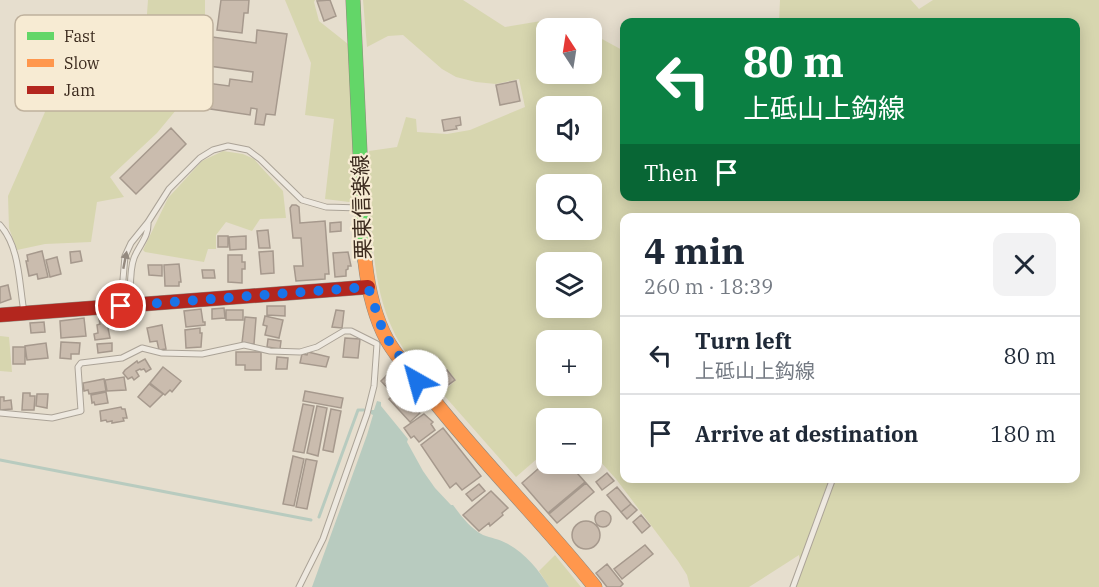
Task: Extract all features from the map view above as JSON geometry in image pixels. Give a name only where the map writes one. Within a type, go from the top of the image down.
[{"type":"main road","name":"栗東信楽線","points":[[353,0],[363,259],[368,287],[384,334],[442,412],[556,539],[594,587]]},
{"type":"main road","points":[[0,315],[368,287]]},
{"type":"lane","points":[[125,306],[124,256],[169,189],[200,158],[213,150],[228,146],[248,150],[302,200],[326,207],[362,208]]},
{"type":"lane","points":[[125,306],[133,263],[145,240],[148,222]]},
{"type":"lane","points":[[0,225],[9,236],[14,250],[24,314]]},
{"type":"lane","points":[[0,413],[52,418],[81,411],[78,367],[81,363],[122,358],[142,348],[162,353],[202,354],[244,345],[270,351],[300,352],[317,347],[344,331],[351,331],[377,344],[374,386],[367,414],[323,539],[299,587]]},
{"type":"lane","points":[[793,587],[831,483]]},
{"type":"green space","points":[[148,0],[205,0],[205,15],[147,15]]},
{"type":"green space","points":[[285,0],[315,0],[319,21],[348,44],[356,194],[349,202],[325,199],[334,119],[305,115],[311,63]]},
{"type":"green space","points":[[363,0],[463,0],[505,27],[536,22],[536,84],[602,84],[602,39],[620,49],[620,201],[1080,201],[1080,18],[779,18],[780,0],[911,0],[919,9],[933,0],[1099,0],[1099,587],[795,587],[801,571],[799,555],[749,587],[690,587],[687,575],[678,561],[602,463],[602,408],[536,408],[536,460],[516,477],[442,393],[456,380],[435,354],[417,369],[393,330],[385,310],[375,266],[369,151],[397,147],[406,117],[416,119],[417,132],[447,134],[470,130],[525,107],[519,79],[496,84],[456,77],[442,69],[403,35],[388,36],[367,47]]},
{"type":"green space","points":[[175,111],[157,133],[110,177],[124,197],[97,202],[91,242],[45,244],[17,250],[9,228],[8,196],[45,112]]},
{"type":"green space","points":[[223,151],[243,154],[254,159],[283,191],[286,218],[260,219],[252,231],[226,222],[216,235],[216,249],[208,249],[204,262],[145,252],[143,250],[168,198],[202,161]]},
{"type":"green space","points":[[0,336],[9,337],[12,372],[0,371]]},
{"type":"green space","points":[[555,555],[581,587],[549,587],[539,571]]},
{"type":"shaded area","points":[[377,401],[381,402],[381,406],[408,439],[407,442],[435,488],[474,529],[483,535],[506,543],[525,557],[549,587],[312,587],[367,435],[373,415],[371,410],[374,410]]},
{"type":"building","points":[[221,0],[249,0],[248,13],[244,13],[242,33],[217,30]]},
{"type":"building","points":[[330,0],[336,16],[324,21],[317,1]]},
{"type":"building","points":[[257,30],[287,34],[275,115],[266,114],[264,125],[255,124],[257,109],[251,108],[250,115],[213,109],[213,84],[229,86],[230,79],[252,82],[253,72],[213,67],[213,37],[256,43]]},
{"type":"building","points":[[516,81],[520,101],[500,105],[496,85]]},
{"type":"building","points":[[460,117],[461,125],[456,126],[457,129],[444,131],[442,120]]},
{"type":"building","points":[[171,128],[186,144],[136,194],[120,178]]},
{"type":"building","points":[[292,205],[299,207],[300,223],[325,221],[329,274],[325,274],[325,279],[296,281],[294,266],[303,266],[301,238],[293,238],[290,208]]},
{"type":"building","points":[[341,222],[341,231],[330,232],[330,223]]},
{"type":"building","points":[[268,230],[270,248],[259,248],[257,231]]},
{"type":"building","points":[[218,236],[228,236],[228,247],[218,247]]},
{"type":"building","points":[[246,236],[246,249],[230,250],[229,237]]},
{"type":"building","points":[[42,251],[48,277],[38,279],[37,274],[29,276],[26,261],[28,261],[27,255]]},
{"type":"building","points":[[80,251],[82,261],[71,263],[70,252]]},
{"type":"building","points":[[273,251],[274,273],[261,274],[259,252]]},
{"type":"building","points":[[348,252],[351,266],[348,266],[346,270],[346,276],[335,277],[333,253]]},
{"type":"building","points":[[228,255],[242,255],[245,269],[242,269],[242,283],[228,282]]},
{"type":"building","points":[[57,257],[61,274],[50,277],[46,260]]},
{"type":"building","points":[[179,264],[181,282],[179,286],[165,286],[164,265]]},
{"type":"building","points":[[148,265],[162,265],[162,276],[149,275]]},
{"type":"building","points":[[202,270],[214,270],[215,278],[203,278]]},
{"type":"building","points":[[8,285],[11,299],[0,303],[0,287]]},
{"type":"building","points":[[267,306],[285,306],[285,316],[267,315]]},
{"type":"building","points":[[224,308],[225,318],[212,319],[212,309]]},
{"type":"building","points":[[201,309],[205,325],[186,327],[184,311]]},
{"type":"building","points":[[226,310],[243,310],[243,320],[226,320]]},
{"type":"building","points":[[336,310],[344,311],[342,328],[332,327]]},
{"type":"building","points":[[265,316],[283,320],[279,338],[265,335],[267,326],[263,325]]},
{"type":"building","points":[[245,317],[256,318],[254,344],[242,343]]},
{"type":"building","points":[[84,318],[86,336],[61,338],[60,321]]},
{"type":"building","points":[[106,318],[110,338],[95,340],[94,334],[98,333],[99,319]]},
{"type":"building","points":[[44,322],[45,332],[31,333],[30,323]]},
{"type":"building","points":[[162,325],[166,349],[159,350],[157,341],[150,342],[147,328]]},
{"type":"building","points":[[200,328],[201,347],[186,348],[185,330]]},
{"type":"building","points":[[345,338],[360,339],[358,358],[343,357]]},
{"type":"building","points":[[268,339],[281,341],[280,349],[267,347]]},
{"type":"building","points":[[61,342],[80,343],[79,354],[71,354],[71,359],[60,358]]},
{"type":"building","points":[[46,343],[48,358],[27,360],[25,346]]},
{"type":"building","points":[[112,343],[112,351],[98,353],[97,344]]},
{"type":"building","points":[[13,347],[25,347],[25,364],[13,364]]},
{"type":"building","points":[[236,352],[261,352],[261,370],[245,370],[245,365],[236,365]]},
{"type":"building","points":[[308,352],[329,357],[326,367],[300,363],[302,354],[307,355]]},
{"type":"building","points":[[277,357],[288,358],[287,369],[276,369]]},
{"type":"building","points":[[145,359],[151,369],[146,372],[140,369],[136,371],[139,376],[134,380],[132,377],[128,379],[123,373],[125,370],[137,361],[138,363]]},
{"type":"building","points":[[436,360],[445,370],[430,382],[422,372]]},
{"type":"building","points":[[163,367],[181,381],[172,392],[170,390],[165,395],[150,383]]},
{"type":"building","points":[[447,370],[455,380],[444,388],[438,378]]},
{"type":"building","points":[[391,371],[403,384],[393,394],[381,381]]},
{"type":"building","points":[[124,377],[126,390],[107,391],[105,380]]},
{"type":"building","points":[[104,379],[106,391],[89,394],[88,390],[84,391],[83,383]]},
{"type":"building","points":[[149,384],[163,394],[150,407],[138,397]]},
{"type":"building","points":[[404,386],[413,396],[409,401],[420,413],[410,422],[389,399]]},
{"type":"building","points":[[305,391],[343,398],[341,408],[303,401]]},
{"type":"building","points":[[106,392],[108,403],[95,405],[94,402],[92,403],[91,395]]},
{"type":"building","points":[[23,393],[35,396],[34,410],[22,410]]},
{"type":"building","points":[[37,394],[48,394],[47,408],[36,406]]},
{"type":"building","points":[[0,397],[4,397],[4,401],[11,400],[12,409],[0,410]]},
{"type":"building","points":[[303,404],[314,406],[304,453],[293,451]]},
{"type":"building","points":[[317,406],[327,408],[318,456],[307,453]]},
{"type":"building","points":[[121,407],[125,409],[127,418],[123,418],[124,421],[112,423],[112,421],[101,421],[100,411]]},
{"type":"building","points":[[331,409],[341,411],[333,452],[323,450]]},
{"type":"building","points":[[424,414],[433,422],[431,424],[435,430],[419,442],[414,436],[411,438],[404,428]]},
{"type":"building","points":[[443,428],[481,476],[462,490],[456,483],[450,488],[421,445]]},
{"type":"building","points":[[293,456],[304,459],[294,506],[283,504]]},
{"type":"building","points":[[306,459],[317,461],[307,509],[296,507]]},
{"type":"building","points":[[536,471],[536,474],[578,474],[585,482],[548,513],[522,483]]},
{"type":"building","points":[[607,473],[614,481],[602,490],[596,482]]},
{"type":"building","points":[[586,483],[594,492],[557,523],[549,514]]},
{"type":"building","points":[[479,484],[485,491],[472,501],[466,494]]},
{"type":"building","points":[[617,487],[631,504],[621,512],[607,495]]},
{"type":"building","points":[[491,491],[508,508],[490,526],[489,523],[479,531],[463,515]]},
{"type":"building","points":[[631,504],[637,510],[627,519],[621,512]]},
{"type":"building","points":[[603,511],[611,519],[603,527],[595,519]]},
{"type":"building","points":[[641,515],[650,526],[642,533],[633,522]]},
{"type":"building","points":[[586,521],[596,525],[600,535],[596,545],[586,549],[576,545],[572,535],[576,525]]},
{"type":"building","points":[[645,545],[653,554],[622,579],[614,569]]},
{"type":"building","points":[[607,564],[623,584],[620,587],[607,587],[596,573]]},
{"type":"waterway","points":[[319,517],[358,410],[364,410]]},
{"type":"waterway","points":[[0,460],[311,520]]},
{"type":"traffic: fast","points":[[353,0],[365,261]]},
{"type":"traffic: slow","points":[[365,261],[375,312],[382,331],[397,355],[471,445],[595,587]]},
{"type":"traffic: jam","points":[[0,315],[368,287]]},
{"type":"route","points":[[121,306],[368,287],[384,334],[417,381]]}]
